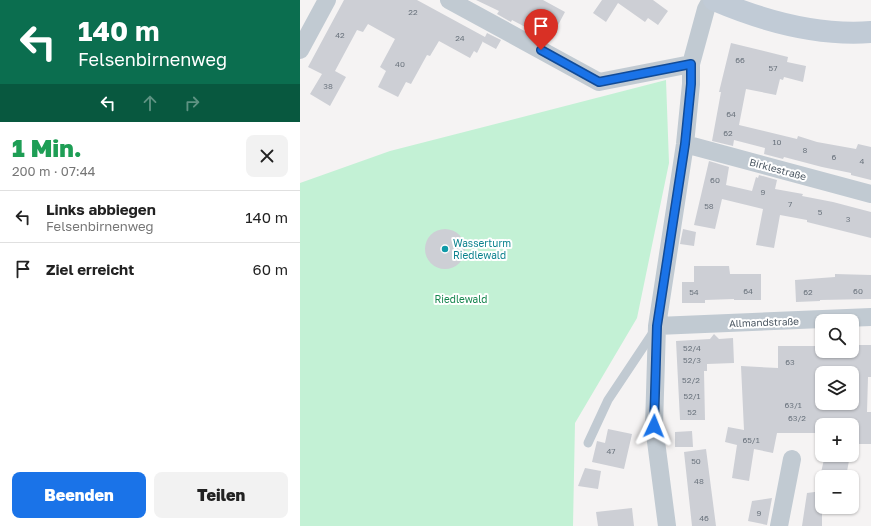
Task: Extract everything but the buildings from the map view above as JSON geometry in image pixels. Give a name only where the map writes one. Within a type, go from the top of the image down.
[{"type":"main road","points":[[712,0],[740,11],[780,23],[810,29],[849,33],[871,32]]},
{"type":"street","points":[[300,50],[327,0]]},
{"type":"street","points":[[448,0],[599,82],[691,64]]},
{"type":"street","points":[[667,526],[654,426],[657,326],[685,144],[691,84],[691,64],[706,9],[712,0]]},
{"type":"street","name":"Birklestraße","points":[[685,144],[871,194]]},
{"type":"street","name":"Allmandstraße","points":[[657,326],[871,317]]},
{"type":"street","points":[[779,526],[792,459]]},
{"type":"lane","points":[[588,443],[608,400],[657,326]]},
{"type":"green space","name":"Riedlewald","points":[[666,80],[669,163],[637,318],[575,423],[573,526],[300,526],[300,183],[390,151]]},
{"type":"place","name":"Wasserturm Riedlewald","points":[[445,249]]},
{"type":"route","points":[[541,50],[599,82],[691,64],[691,84],[685,144],[657,326],[654,426]]}]
